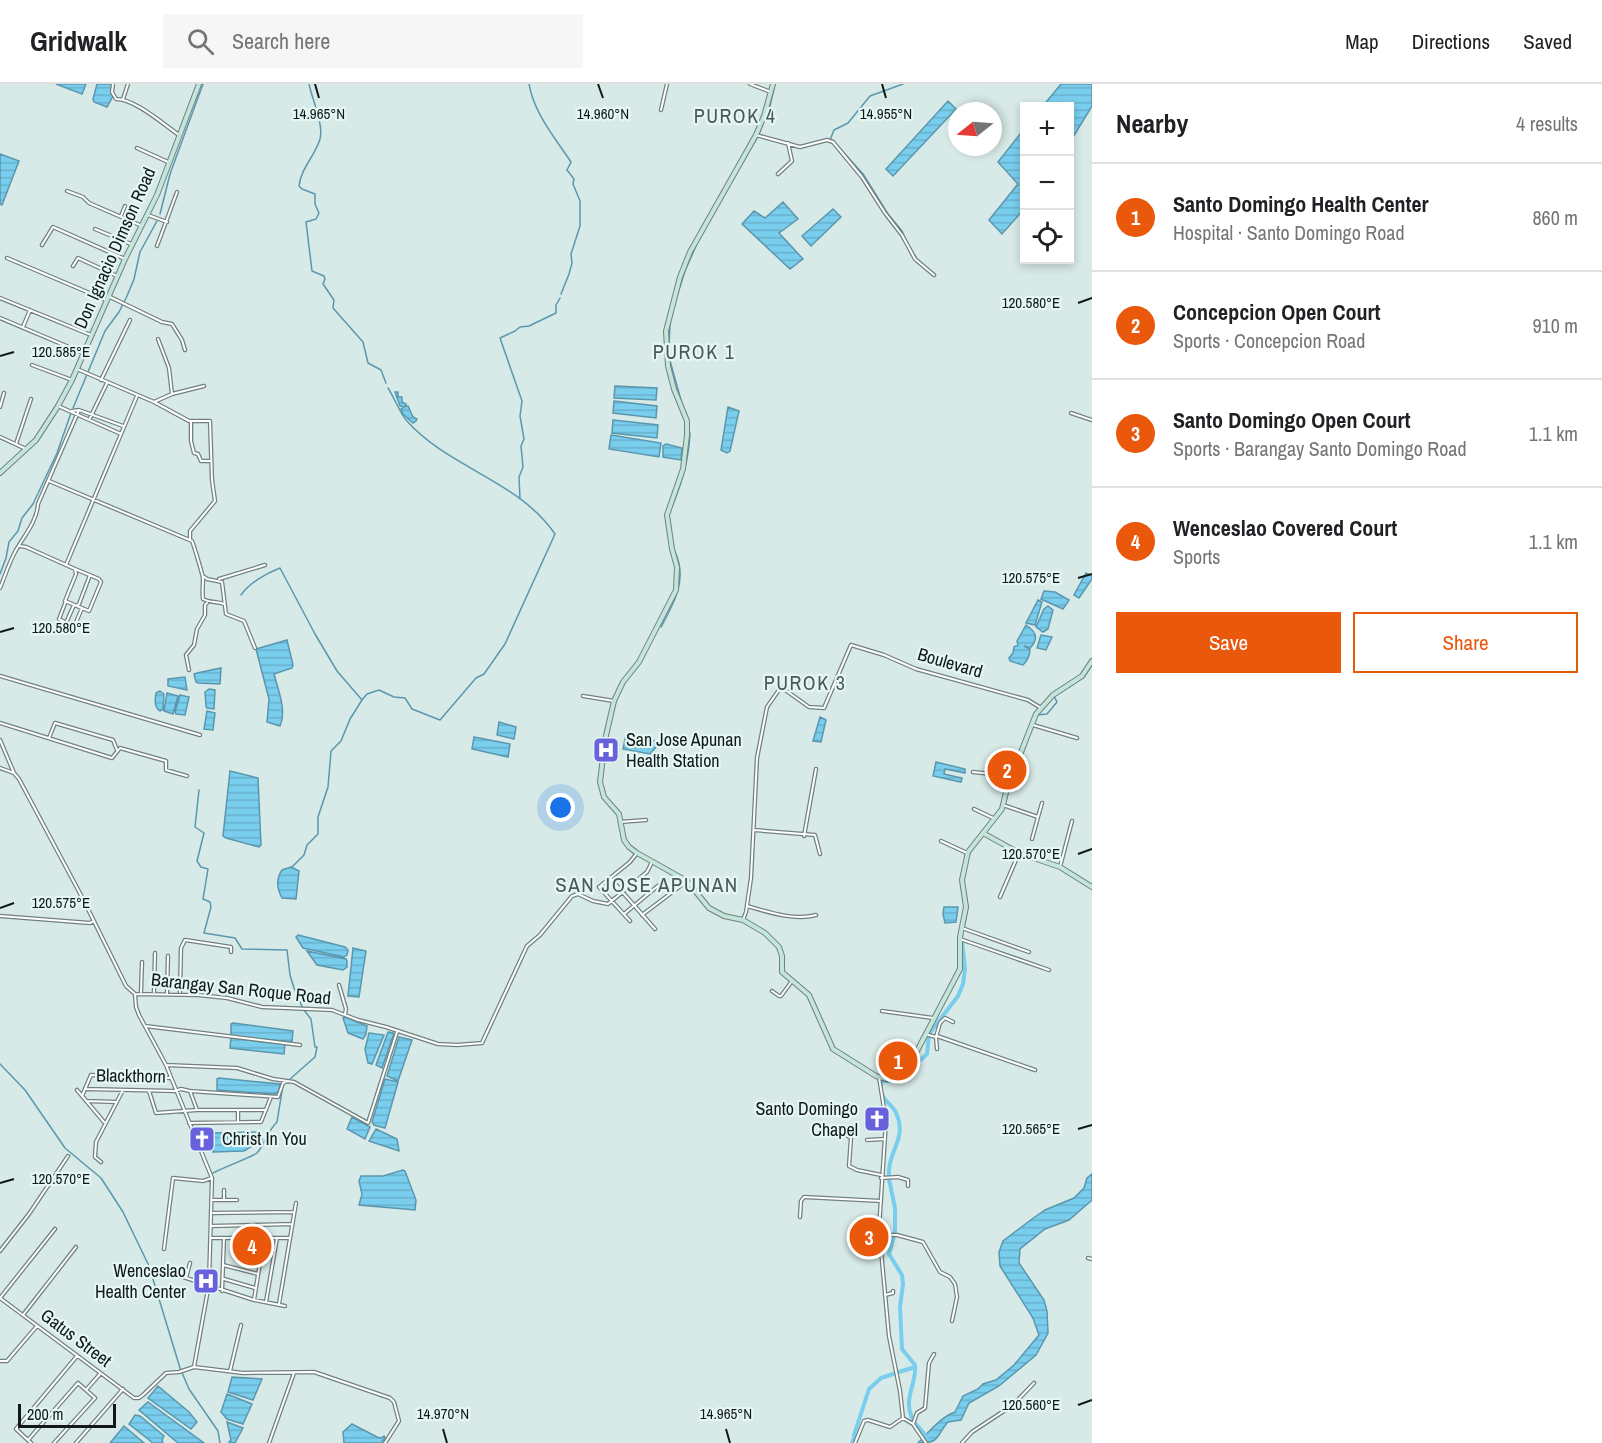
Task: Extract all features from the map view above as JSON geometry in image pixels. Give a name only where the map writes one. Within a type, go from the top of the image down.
[{"type":"street","points":[[113,84],[114,96],[152,116],[179,135]]},
{"type":"street","points":[[123,99],[128,84]]},
{"type":"street","name":"Don Ignacio Dimson Road","points":[[0,473],[36,440],[72,380],[117,276],[148,215],[199,84]]},
{"type":"street","points":[[661,110],[667,84]]},
{"type":"street","points":[[750,84],[771,92]]},
{"type":"street","points":[[773,84],[756,135],[697,238],[685,264],[669,313],[666,331],[668,366],[674,389],[687,420],[683,469],[667,515],[677,567],[676,590],[639,662],[623,682],[614,701],[605,740],[600,782],[604,797],[617,810],[624,840],[637,853],[687,881],[709,908],[724,916],[743,920],[756,926],[779,947],[782,956],[782,972],[809,995],[833,1049],[886,1079],[898,1066],[914,1055],[928,1035],[933,1018],[960,969],[960,939],[966,907],[962,880],[968,853],[1004,806],[1007,788],[1036,714],[1053,695],[1082,676],[1092,662]]},
{"type":"street","points":[[756,135],[800,147],[827,140],[833,142],[866,182],[902,235],[915,259],[934,275]]},
{"type":"street","points":[[778,174],[792,161],[788,143]]},
{"type":"street","points":[[137,148],[168,162]]},
{"type":"street","points":[[68,191],[83,197],[89,203],[142,226]]},
{"type":"street","points":[[157,246],[177,192]]},
{"type":"street","points":[[121,216],[125,206]]},
{"type":"street","points":[[148,215],[167,222]]},
{"type":"street","points":[[42,245],[53,227],[125,259]]},
{"type":"street","points":[[95,229],[132,244]]},
{"type":"street","points":[[7,258],[128,305],[162,322],[172,324],[182,340],[184,350]]},
{"type":"street","points":[[73,266],[78,258],[117,276]]},
{"type":"street","points":[[0,298],[91,335]]},
{"type":"street","points":[[23,328],[30,310]]},
{"type":"street","points":[[0,318],[84,354]]},
{"type":"street","points":[[100,380],[130,320]]},
{"type":"street","points":[[158,339],[169,368],[172,394]]},
{"type":"street","points":[[32,365],[72,380]]},
{"type":"street","points":[[77,369],[154,402],[191,421],[210,421],[215,501],[190,531],[190,540]]},
{"type":"street","points":[[90,419],[106,383]]},
{"type":"street","points":[[154,402],[172,394],[204,386]]},
{"type":"street","points":[[0,407],[4,393]]},
{"type":"street","points":[[66,565],[137,395]]},
{"type":"street","points":[[16,444],[31,399]]},
{"type":"street","points":[[58,406],[121,434]]},
{"type":"street","points":[[71,411],[79,410],[123,426]]},
{"type":"street","points":[[0,588],[16,550],[38,514],[38,504],[79,410]]},
{"type":"street","points":[[1071,413],[1092,420]]},
{"type":"street","points":[[191,421],[191,441],[194,453],[198,454],[201,461],[212,461]]},
{"type":"street","points":[[0,437],[26,449]]},
{"type":"street","points":[[49,481],[190,540],[194,544],[197,564],[203,576],[203,599],[216,600],[224,604]]},
{"type":"street","points":[[20,546],[99,579],[101,584],[89,611],[66,602]]},
{"type":"street","points":[[216,580],[265,565]]},
{"type":"street","points":[[75,570],[76,574],[59,620],[74,627],[82,608]]},
{"type":"street","points":[[66,623],[90,575]]},
{"type":"street","points":[[203,576],[222,582],[226,614],[244,621],[255,648]]},
{"type":"street","points":[[189,670],[186,655],[194,645],[197,629],[205,615],[205,605],[210,601]]},
{"type":"street","name":"Boulevard","points":[[754,830],[757,758],[767,707],[781,687],[809,706],[824,708],[851,645],[884,655],[916,669],[1028,700],[1041,708]]},
{"type":"street","points":[[0,676],[200,735]]},
{"type":"street","points":[[583,696],[614,701]]},
{"type":"street","points":[[0,723],[112,758],[120,748],[166,761],[166,770],[187,776]]},
{"type":"street","points":[[49,738],[55,723],[113,740],[117,751]]},
{"type":"street","points":[[1033,725],[1077,738]]},
{"type":"street","name":"Barangay San Roque Road","points":[[0,740],[14,773],[94,921],[126,986],[135,994],[180,994],[227,998],[262,1007],[332,1010],[358,1020],[445,1045],[482,1043],[527,946],[540,935],[572,896],[578,894],[604,904],[612,900]]},
{"type":"street","points":[[0,768],[14,773]]},
{"type":"street","points":[[804,836],[816,769]]},
{"type":"street","points":[[973,772],[992,774],[1011,781]]},
{"type":"street","points":[[1032,839],[1042,803]]},
{"type":"street","points":[[1004,806],[1038,817]]},
{"type":"street","points":[[974,809],[995,819]]},
{"type":"street","points":[[620,822],[646,820]]},
{"type":"street","points":[[1060,867],[1071,821]]},
{"type":"street","points":[[743,920],[747,906],[754,830],[804,836],[815,835],[820,854]]},
{"type":"street","points":[[984,834],[1018,853],[1060,867],[1092,887]]},
{"type":"street","points":[[941,841],[968,853]]},
{"type":"street","points":[[630,921],[599,887],[637,853]]},
{"type":"street","points":[[1000,897],[1018,853]]},
{"type":"street","points":[[612,900],[647,873],[652,862]]},
{"type":"street","points":[[610,878],[655,929]]},
{"type":"street","points":[[642,915],[687,881]]},
{"type":"street","points":[[624,914],[659,885],[674,891]]},
{"type":"street","points":[[747,906],[781,915],[809,917],[816,915]]},
{"type":"street","points":[[0,916],[81,923],[94,921]]},
{"type":"street","points":[[962,928],[1029,952]]},
{"type":"street","points":[[960,939],[1049,970]]},
{"type":"street","points":[[180,994],[181,948],[185,940],[231,947],[231,952]]},
{"type":"street","points":[[154,993],[155,952]]},
{"type":"street","points":[[166,994],[168,956]]},
{"type":"street","points":[[141,993],[142,962]]},
{"type":"street","points":[[772,991],[781,996],[792,981]]},
{"type":"street","points":[[339,985],[346,1009],[345,1014]]},
{"type":"street","points":[[135,994],[136,1007],[166,1065],[212,1178],[209,1287],[194,1367],[230,1371],[314,1372],[390,1398],[394,1402],[399,1421],[385,1443]]},
{"type":"street","points":[[882,1011],[933,1018]]},
{"type":"street","points":[[937,1048],[940,1023],[945,1018],[953,1022]]},
{"type":"street","points":[[145,1026],[300,1045]]},
{"type":"street","points":[[166,1065],[228,1067],[287,1081],[310,1090],[368,1124],[397,1032]]},
{"type":"street","points":[[928,1035],[937,1036],[1035,1070]]},
{"type":"street","points":[[898,1066],[890,1058],[899,1050]]},
{"type":"street","points":[[82,1096],[91,1075],[171,1078]]},
{"type":"street","points":[[879,1077],[886,1121],[879,1235],[889,1336],[903,1418]]},
{"type":"street","points":[[189,1123],[261,1122],[271,1097],[278,1097],[283,1083],[287,1081]]},
{"type":"street","name":"Blackthorn","points":[[86,1089],[175,1091],[181,1089],[271,1097]]},
{"type":"street","points":[[76,1090],[105,1123]]},
{"type":"street","points":[[101,1162],[95,1157],[96,1142],[123,1090]]},
{"type":"street","points":[[148,1090],[156,1113],[197,1110],[266,1110]]},
{"type":"street","points":[[190,1091],[197,1110]]},
{"type":"street","points":[[86,1101],[116,1102]]},
{"type":"street","points":[[238,1109],[238,1122]]},
{"type":"street","points":[[836,1129],[851,1138],[849,1166],[881,1177],[908,1180],[908,1186]]},
{"type":"street","points":[[867,1140],[885,1139]]},
{"type":"street","points":[[0,1251],[29,1214],[68,1156]]},
{"type":"street","points":[[164,1249],[173,1178],[203,1181],[212,1178]]},
{"type":"street","points":[[224,1190],[224,1200]]},
{"type":"street","points":[[800,1217],[801,1201],[804,1197],[881,1201]]},
{"type":"street","points":[[212,1200],[237,1200]]},
{"type":"street","points":[[279,1305],[296,1203]]},
{"type":"street","points":[[212,1213],[294,1212]]},
{"type":"street","points":[[211,1226],[292,1224]]},
{"type":"street","points":[[0,1298],[55,1229]]},
{"type":"street","points":[[879,1235],[894,1234],[923,1242],[940,1272],[950,1277],[955,1284],[957,1297],[952,1321]]},
{"type":"street","points":[[211,1238],[290,1238]]},
{"type":"street","points":[[222,1291],[224,1238]]},
{"type":"street","points":[[254,1300],[264,1238]]},
{"type":"street","points":[[266,1302],[277,1238]]},
{"type":"street","points":[[23,1315],[76,1247]]},
{"type":"street","points":[[1088,1258],[1092,1259]]},
{"type":"street","points":[[186,1278],[190,1263]]},
{"type":"street","points":[[222,1265],[258,1274]]},
{"type":"street","points":[[174,1274],[222,1291],[285,1306]]},
{"type":"street","points":[[223,1279],[255,1288]]},
{"type":"street","points":[[885,1295],[894,1293],[893,1291]]},
{"type":"street","name":"Gatus Street","points":[[0,1298],[137,1398],[143,1395],[162,1375],[194,1367]]},
{"type":"street","points":[[230,1371],[241,1325]]},
{"type":"street","points":[[0,1361],[7,1361],[37,1326]]},
{"type":"street","points":[[913,1424],[917,1413],[925,1408],[929,1364],[934,1354]]},
{"type":"street","points":[[31,1443],[16,1429],[77,1356]]},
{"type":"street","points":[[86,1390],[101,1373]]},
{"type":"street","points":[[269,1443],[294,1373]]},
{"type":"street","points":[[28,1440],[78,1383],[95,1398],[54,1443]]},
{"type":"street","points":[[962,1443],[972,1432],[1013,1405],[1034,1383]]},
{"type":"street","points":[[76,1443],[123,1389]]},
{"type":"street","points":[[903,1418],[913,1424],[926,1443]]},
{"type":"street","points":[[855,1443],[864,1421],[868,1420],[890,1427],[903,1418]]},
{"type":"green space","points":[[1005,760],[1013,763],[1008,779],[1000,776]]},
{"type":"water","points":[[56,84],[86,84],[82,94]]},
{"type":"water","points":[[97,84],[112,84],[113,96],[107,107],[94,102]]},
{"type":"water","points":[[1061,84],[1092,84],[1092,106],[1074,135],[1074,102],[1046,102]]},
{"type":"water","points":[[948,101],[948,118],[893,176],[886,169]]},
{"type":"water","points":[[1020,134],[1020,214],[1002,234],[989,220],[1018,184],[998,162]]},
{"type":"water","points":[[0,154],[19,161],[2,205],[0,204]]},
{"type":"water","points":[[783,202],[798,219],[779,233],[803,259],[790,269],[742,224],[754,211],[765,218]]},
{"type":"water","points":[[833,209],[841,217],[811,246],[802,236]]},
{"type":"water","points":[[615,386],[657,388],[656,400],[614,398]]},
{"type":"water","points":[[395,392],[398,392],[398,397],[402,397],[402,402],[408,406],[413,417],[417,419],[413,423],[403,414],[401,409],[404,407],[400,406]]},
{"type":"water","points":[[614,401],[657,406],[656,418],[613,413]]},
{"type":"water","points":[[728,407],[739,411],[730,451],[727,453],[721,450]]},
{"type":"water","points":[[613,420],[658,425],[657,438],[612,433]]},
{"type":"water","points":[[611,435],[661,443],[659,457],[609,449]]},
{"type":"water","points":[[666,444],[682,448],[681,460],[663,457],[663,446]]},
{"type":"water","points":[[1086,573],[1092,576],[1092,579],[1079,598],[1074,595]]},
{"type":"water","points":[[1044,591],[1055,592],[1069,600],[1063,609],[1041,599]]},
{"type":"water","points":[[1038,600],[1042,602],[1035,625],[1026,623]]},
{"type":"water","points":[[1048,606],[1053,610],[1048,629],[1043,632],[1036,627],[1044,609]]},
{"type":"water","points":[[1026,625],[1034,632],[1036,638],[1030,648],[1024,646],[1030,649],[1023,665],[1010,661],[1009,658],[1014,647],[1018,645],[1017,641]]},
{"type":"water","points":[[1041,635],[1052,637],[1046,650],[1037,648]]},
{"type":"water","points":[[287,640],[292,668],[274,674],[283,713],[280,726],[267,722],[269,699],[256,649]]},
{"type":"water","points":[[221,668],[220,684],[196,682],[194,674]]},
{"type":"water","points":[[185,677],[187,690],[168,686],[168,679]]},
{"type":"water","points":[[209,689],[215,690],[214,709],[206,706],[205,692]]},
{"type":"water","points":[[160,691],[164,694],[163,709],[160,711],[155,701],[156,693]]},
{"type":"water","points":[[167,693],[178,696],[173,714],[164,711]]},
{"type":"water","points":[[180,695],[189,697],[185,715],[175,712]]},
{"type":"water","points":[[207,711],[215,713],[213,730],[204,729]]},
{"type":"water","points":[[820,717],[826,720],[821,742],[813,741]]},
{"type":"water","points":[[499,722],[516,727],[514,739],[497,735]]},
{"type":"water","points":[[626,735],[656,741],[658,745],[650,754],[623,749]]},
{"type":"water","points":[[474,737],[510,744],[508,757],[472,749]]},
{"type":"water","points":[[936,762],[965,769],[965,773],[945,769],[944,774],[962,778],[961,782],[933,776]]},
{"type":"water","points":[[230,771],[258,778],[261,845],[259,847],[223,836]]},
{"type":"water","points":[[291,867],[299,871],[296,899],[282,898],[278,888],[282,870]]},
{"type":"water","points":[[944,907],[958,907],[956,922],[945,923]]},
{"type":"water","points":[[298,935],[345,947],[348,950],[347,955],[344,957],[303,948],[296,937]]},
{"type":"water","points":[[353,948],[366,951],[359,997],[348,996]]},
{"type":"water","points":[[307,951],[346,959],[347,967],[343,970],[317,965]]},
{"type":"water","points":[[343,1018],[367,1026],[363,1039],[348,1033]]},
{"type":"water","points":[[231,1024],[293,1031],[292,1042],[231,1036]]},
{"type":"water","points":[[388,1032],[394,1033],[382,1068],[376,1065]]},
{"type":"water","points":[[369,1033],[384,1035],[372,1064],[368,1063],[365,1049]]},
{"type":"water","points":[[399,1037],[412,1040],[398,1081],[387,1076]]},
{"type":"water","points":[[231,1038],[285,1044],[284,1054],[230,1048]]},
{"type":"water","points":[[217,1079],[280,1084],[279,1091],[275,1094],[217,1090]]},
{"type":"water","points":[[385,1079],[398,1082],[385,1128],[374,1125],[372,1122]]},
{"type":"water","points":[[352,1117],[370,1127],[365,1139],[347,1129]]},
{"type":"water","points":[[376,1129],[397,1139],[399,1151],[369,1141]]},
{"type":"water","points":[[261,1132],[262,1140],[244,1151],[213,1152],[211,1133]]},
{"type":"water","points":[[403,1170],[416,1200],[415,1210],[359,1205],[362,1194],[359,1181],[361,1176],[383,1176]]},
{"type":"water","points":[[1092,1174],[1092,1200],[1069,1220],[1045,1229],[1020,1249],[1019,1263],[1044,1300],[1047,1311],[1048,1333],[1036,1355],[999,1386],[969,1403],[961,1420],[948,1422],[935,1440],[918,1443],[940,1421],[955,1412],[963,1396],[983,1384],[996,1380],[1014,1365],[1039,1335],[1033,1318],[1000,1266],[999,1252],[1003,1241],[1032,1219],[1045,1210],[1074,1198],[1084,1188],[1087,1178]]},
{"type":"water","points":[[232,1377],[262,1379],[253,1400],[228,1392]]},
{"type":"water","points":[[158,1386],[189,1412],[197,1422],[191,1429],[148,1398]]},
{"type":"water","points":[[227,1394],[252,1404],[243,1424],[227,1419],[221,1412]]},
{"type":"water","points":[[148,1402],[204,1443],[178,1443],[139,1410]]},
{"type":"water","points":[[135,1415],[140,1416],[164,1436],[163,1443],[153,1443],[129,1424]]},
{"type":"water","points":[[227,1422],[243,1428],[235,1443],[229,1442],[231,1440]]},
{"type":"water","points":[[352,1424],[377,1437],[384,1436],[385,1438],[381,1443],[344,1443],[343,1432]]},
{"type":"water","points":[[124,1426],[144,1443],[110,1443]]},
{"type":"waterway","points":[[160,214],[170,174],[203,84]]},
{"type":"waterway","points":[[309,84],[321,133],[318,145],[302,173],[299,186],[315,194],[315,204],[319,213],[316,219],[306,222],[312,271],[324,276],[323,284],[334,300],[333,308],[363,342],[368,363],[381,370],[386,383]]},
{"type":"waterway","points":[[529,84],[540,115],[571,162],[567,170],[574,179],[573,184],[580,201],[580,226],[571,254],[572,263],[569,274],[561,294]]},
{"type":"waterway","points":[[759,134],[770,106],[775,84]]},
{"type":"waterway","points":[[832,140],[830,140],[834,130],[848,123],[870,96],[903,84]]},
{"type":"waterway","points":[[738,170],[757,138]]},
{"type":"waterway","points":[[836,144],[863,174],[905,238]]},
{"type":"waterway","points":[[73,408],[105,331],[127,296],[134,279],[140,252],[157,221]]},
{"type":"waterway","points":[[677,296],[699,239]]},
{"type":"waterway","points":[[911,250],[916,257]]},
{"type":"waterway","points":[[520,499],[519,477],[523,467],[521,446],[524,439],[520,416],[522,401],[500,338],[520,327],[529,326],[556,313],[556,305],[560,298]]},
{"type":"waterway","points":[[669,346],[670,324]]},
{"type":"waterway","points":[[669,357],[682,404]]},
{"type":"waterway","points":[[362,700],[367,694],[379,690],[394,697],[405,698],[412,709],[440,720],[476,678],[484,674],[505,644],[555,534],[522,500],[423,436],[406,420],[388,388]]},
{"type":"waterway","points":[[0,574],[9,542],[18,531],[22,518],[33,504],[57,453],[71,413]]},
{"type":"waterway","points":[[673,504],[685,469],[690,433]]},
{"type":"waterway","points":[[669,514],[671,533]]},
{"type":"waterway","points":[[661,627],[675,600],[680,581],[679,562],[675,552]]},
{"type":"waterway","points":[[241,595],[259,579],[280,568],[337,671],[362,700],[350,719],[341,741],[331,751],[328,787],[318,817],[318,834],[307,845],[304,855],[292,867]]},
{"type":"waterway","points":[[1061,692],[1084,677],[1092,665]]},
{"type":"waterway","points":[[1037,715],[1047,714],[1057,702],[1054,696]]},
{"type":"waterway","points":[[1012,780],[1026,745]]},
{"type":"waterway","points":[[1006,800],[1011,784]]},
{"type":"waterway","points":[[199,790],[195,827],[204,833],[197,861],[201,867],[208,869],[203,899],[210,902],[211,907],[204,933],[235,938],[242,949],[287,950],[294,988],[303,1009],[311,1019],[315,1047],[317,1047],[315,1057],[289,1080]]},
{"type":"waterway","points":[[969,854],[1001,812]]},
{"type":"waterway","points":[[964,928],[968,907],[966,896]]},
{"type":"waterway","points":[[962,938],[963,930]]},
{"type":"waterway","points":[[881,1086],[882,1081],[891,1081],[903,1067],[914,1066],[927,1054],[929,1034],[958,996],[963,984],[965,969],[962,941]]},
{"type":"waterway","points":[[0,1064],[25,1090],[65,1148],[101,1178],[123,1212],[149,1266],[180,1368],[189,1389],[218,1431],[220,1443]]},
{"type":"waterway","points":[[213,1173],[254,1155],[260,1150],[277,1122],[283,1085]]},
{"type":"waterway","points":[[883,1096],[896,1112],[900,1131],[889,1168],[889,1176]]},
{"type":"waterway","points":[[889,1179],[895,1208],[895,1234]]},
{"type":"waterway","points":[[894,1236],[889,1254],[902,1275],[900,1307],[902,1349],[915,1365],[909,1398],[913,1420]]},
{"type":"waterway","points":[[899,1372],[915,1367]]},
{"type":"waterway","points":[[854,1435],[869,1389],[881,1378],[896,1373]]},
{"type":"waterway","points":[[916,1424],[927,1437]]},
{"type":"waterway","points":[[852,1443],[854,1438]]},
{"type":"place","name":"San Jose Apunan Health Station","points":[[606,750]]},
{"type":"place","name":"Concepcion Open Court","points":[[1007,770]]},
{"type":"place","name":"Santo Domingo Health Center","points":[[898,1061]]},
{"type":"place","name":"Santo Domingo Chapel","points":[[877,1119]]},
{"type":"place","name":"Christ In You","points":[[202,1139]]},
{"type":"place","name":"Santo Domingo Open Court","points":[[869,1237]]},
{"type":"place","name":"Wenceslao Covered Court","points":[[252,1246]]},
{"type":"place","name":"Wenceslao Health Center","points":[[206,1281]]},
{"type":"district","name":"PUROK 4","points":[[735,116]]},
{"type":"district","name":"PUROK 1","points":[[694,352]]},
{"type":"district","name":"PUROK 3","points":[[805,683]]},
{"type":"district","name":"SAN JOSE APUNAN","points":[[647,885]]}]
